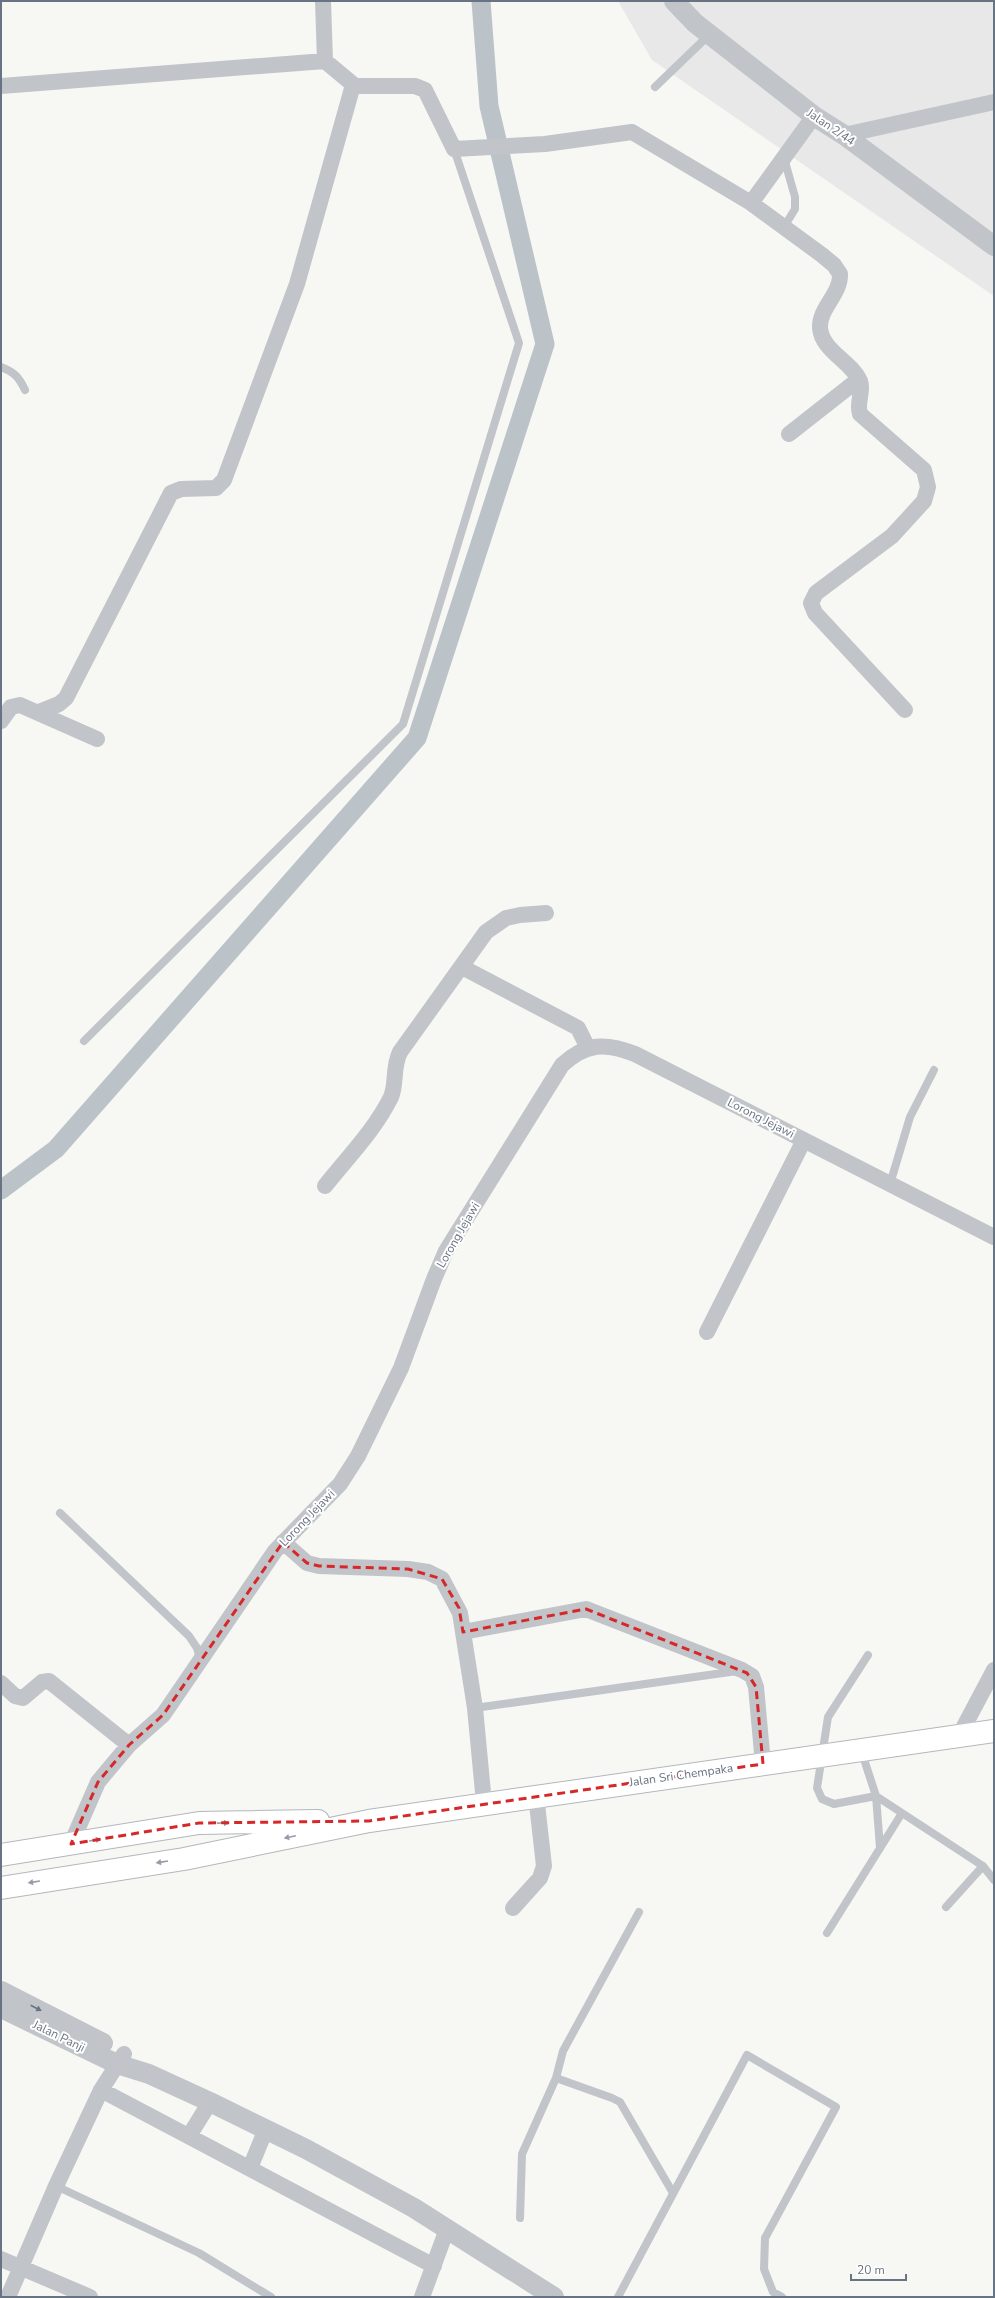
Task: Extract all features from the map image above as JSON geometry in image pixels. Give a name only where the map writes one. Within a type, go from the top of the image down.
[{"type":"main road","name":"Jalan Sri Chempaka","points":[[369,1820],[994,1731]]},
{"type":"main road","points":[[1,1855],[200,1823],[369,1820]]},
{"type":"main road","points":[[1,1888],[184,1859],[369,1820]]},
{"type":"street","points":[[323,1],[325,60],[353,85],[420,87],[428,94],[454,149],[478,149],[545,144],[632,132],[751,203],[834,265],[840,274],[839,286],[822,317],[820,328],[827,344],[859,379],[861,392],[859,401],[860,414],[924,470],[928,487],[924,501],[892,536],[816,593],[812,598],[812,608],[905,710]]},
{"type":"street","name":"Jalan 2/44","points":[[674,1],[709,35],[814,116],[844,135],[994,246]]},
{"type":"street","points":[[1,86],[325,60]]},
{"type":"street","points":[[39,712],[61,703],[66,698],[171,493],[180,489],[216,488],[224,480],[297,284],[353,85]]},
{"type":"street","points":[[844,135],[994,102]]},
{"type":"street","points":[[751,203],[814,116]]},
{"type":"street","points":[[789,434],[859,379]]},
{"type":"street","points":[[1,721],[11,708],[15,706],[25,706],[97,739]]},
{"type":"street","points":[[324,1186],[376,1122],[392,1096],[394,1067],[400,1052],[486,932],[506,918],[520,915],[546,913]]},
{"type":"street","points":[[462,966],[578,1028],[588,1048]]},
{"type":"street","name":"Lorong Jejawi","points":[[71,1844],[98,1782],[129,1745],[163,1714],[283,1542],[340,1484],[358,1456],[401,1368],[446,1251],[562,1066],[575,1053],[588,1048],[612,1047],[635,1054],[994,1237]]},
{"type":"street","points":[[707,1332],[804,1140]]},
{"type":"street","points":[[283,1542],[307,1563],[319,1566],[368,1569],[408,1568],[428,1572],[442,1579],[459,1608],[475,1708],[484,1803]]},
{"type":"street","points":[[463,1632],[586,1609],[742,1670],[752,1676],[756,1687],[763,1764]]},
{"type":"street","points":[[959,1736],[994,1670]]},
{"type":"street","points":[[1,1683],[15,1696],[23,1698],[42,1682],[49,1681],[129,1745]]},
{"type":"street","points":[[513,1908],[540,1878],[544,1866],[536,1796]]},
{"type":"street","points":[[1,1991],[149,2074],[266,2129],[408,2205],[554,2297]]},
{"type":"street","name":"Jalan Panji","points":[[1,2008],[121,2059]]},
{"type":"street","points":[[8,2297],[22,2268],[56,2186],[101,2090],[121,2059]]},
{"type":"street","points":[[101,2090],[434,2266]]},
{"type":"street","points":[[189,2136],[210,2102]]},
{"type":"street","points":[[250,2168],[266,2129]]},
{"type":"street","points":[[422,2297],[447,2229]]},
{"type":"street","points":[[1,2259],[90,2297]]},
{"type":"lane","points":[[655,87],[709,35]]},
{"type":"lane","points":[[84,1041],[403,724],[519,343],[454,149]]},
{"type":"lane","points":[[784,157],[795,197],[795,209],[784,227]]},
{"type":"lane","points":[[1,367],[12,371],[19,378],[25,390]]},
{"type":"lane","points":[[890,1184],[910,1117],[934,1070]]},
{"type":"lane","points":[[60,1513],[189,1636],[197,1648],[200,1660]]},
{"type":"lane","points":[[868,1655],[828,1717],[824,1733],[823,1755],[817,1788],[822,1800],[834,1804],[876,1796],[983,1866],[994,1880]]},
{"type":"lane","points":[[475,1708],[742,1670]]},
{"type":"lane","points":[[860,1750],[876,1796],[880,1848]]},
{"type":"lane","points":[[827,1933],[902,1813]]},
{"type":"lane","points":[[946,1907],[983,1866]]},
{"type":"lane","points":[[520,2218],[521,2158],[556,2078],[563,2052],[639,1912]]},
{"type":"lane","points":[[618,2297],[747,2054],[836,2107],[765,2238],[764,2269],[773,2292],[782,2297]]},
{"type":"lane","points":[[556,2078],[620,2102],[673,2193]]},
{"type":"lane","points":[[56,2186],[200,2253],[271,2297]]},
{"type":"highlighted area","points":[[283,1542],[307,1563],[319,1566],[408,1569],[442,1579],[459,1608],[463,1632],[586,1609],[747,1673],[756,1687],[763,1764],[369,1821],[199,1823],[71,1844],[98,1782],[129,1745],[163,1715]]},
{"type":"shaded area","points":[[618,1],[994,1],[994,296],[652,60]]},
{"type":"waterway","points":[[1,1190],[56,1149],[417,738],[545,344],[489,106],[481,1]]}]
